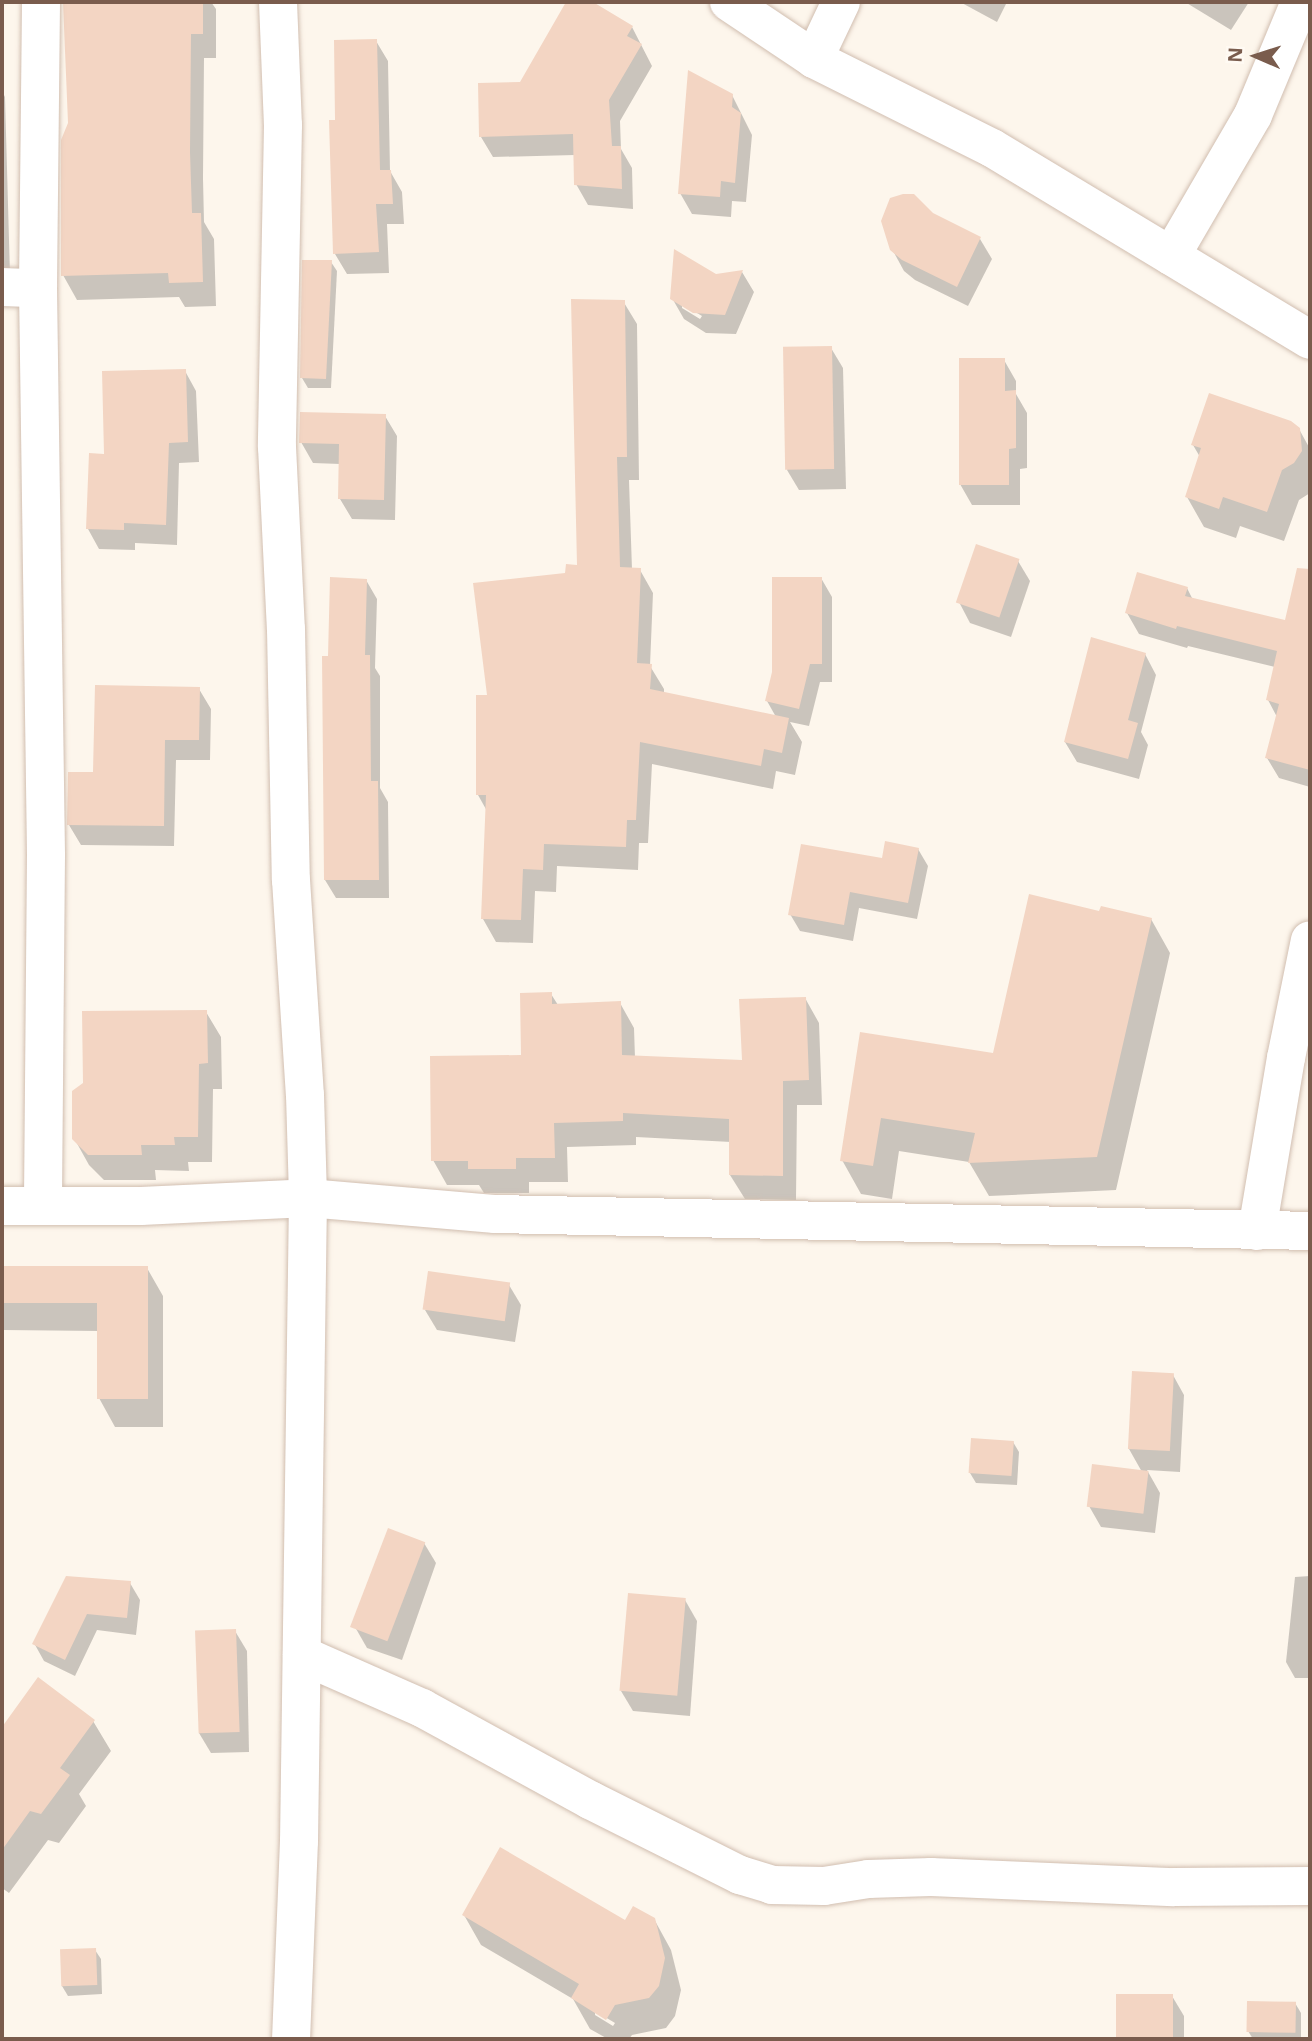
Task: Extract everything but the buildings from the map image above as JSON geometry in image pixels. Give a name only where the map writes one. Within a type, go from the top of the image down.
[{"type":"street","points":[[41,2],[20,288],[46,855],[43,1206]]},
{"type":"street","points":[[278,2],[284,125],[277,447],[286,629],[291,880],[305,1095],[308,1198],[299,1842],[291,2039]]},
{"type":"street","points":[[729,2],[814,59],[992,148],[1310,340]]},
{"type":"street","points":[[814,59],[841,2]]},
{"type":"street","points":[[1171,256],[1253,115],[1300,2]]},
{"type":"street","points":[[1256,1231],[1310,940]]},
{"type":"street","points":[[2,1206],[141,1206],[308,1198],[495,1214],[1310,1231]]},
{"type":"street","points":[[302,1655],[422,1708],[602,1806],[740,1875],[772,1885],[824,1886],[868,1879],[931,1877],[1174,1887],[1310,1886]]}]
